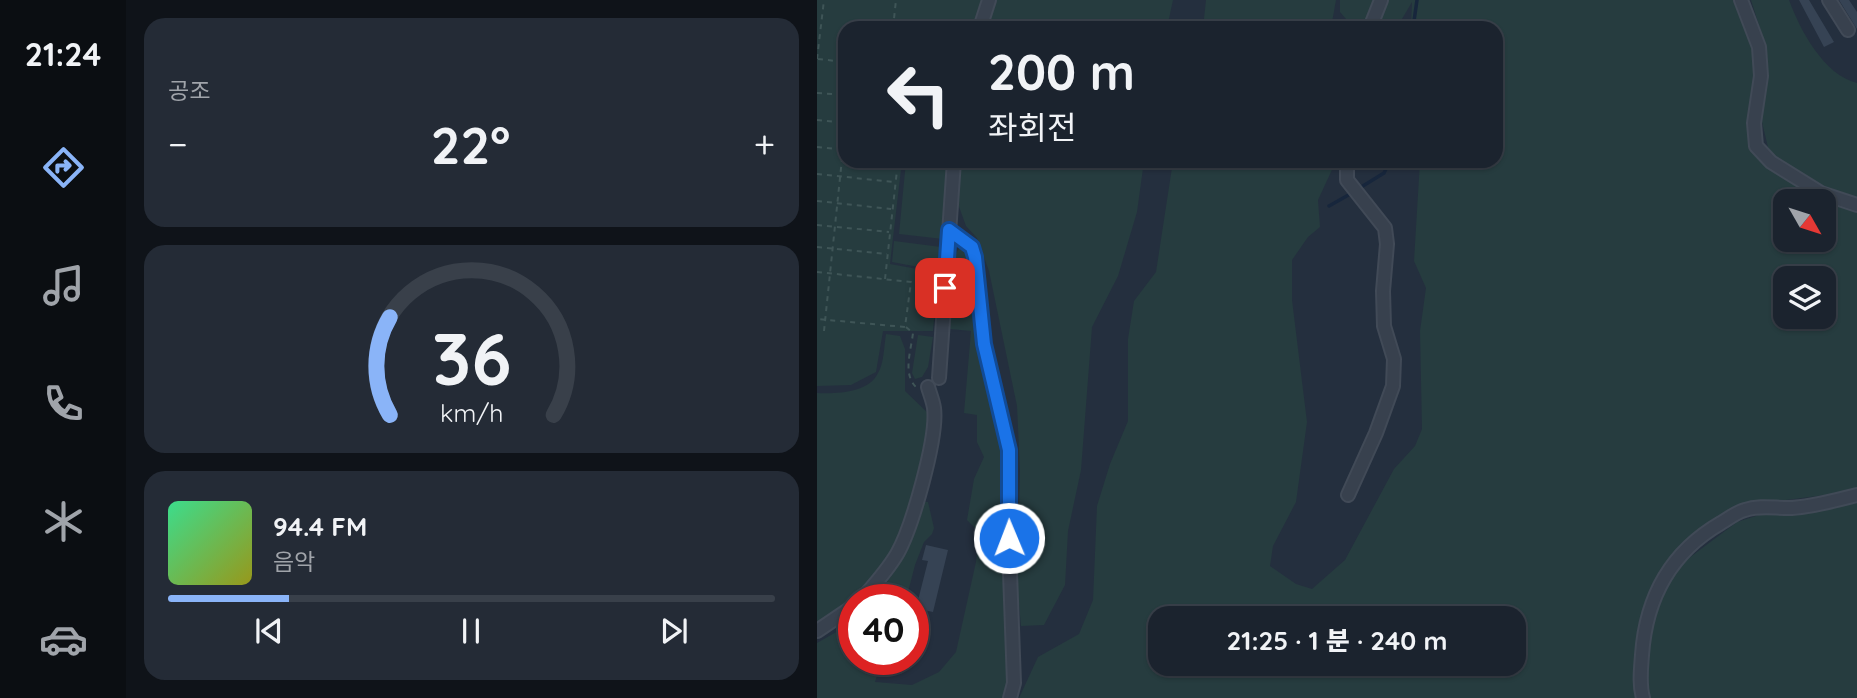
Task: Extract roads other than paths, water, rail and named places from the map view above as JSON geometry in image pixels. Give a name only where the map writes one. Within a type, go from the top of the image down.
[{"type":"street","points":[[982,21],[989,0]]},
{"type":"street","points":[[1373,21],[1381,0]]},
{"type":"street","points":[[1741,0],[1759,47],[1761,76],[1754,123],[1756,146],[1771,162],[1821,193],[1857,205]]},
{"type":"street","points":[[1829,0],[1848,30]]},
{"type":"street","points":[[939,378],[953,168]]},
{"type":"street","points":[[1347,168],[1347,180],[1385,228],[1387,244],[1383,291],[1384,326],[1394,359],[1393,386],[1376,433],[1348,495]]},
{"type":"street","points":[[949,230],[972,247],[975,257],[984,344],[1009,450],[1008,517],[1014,683],[1010,698]]},
{"type":"street","points":[[876,584],[899,551],[915,509],[930,449],[934,409],[928,387]]},
{"type":"street","points":[[1643,698],[1640,672],[1642,641],[1664,575],[1685,548],[1703,533],[1745,510],[1762,507],[1791,508],[1857,495]]},
{"type":"street","points":[[817,631],[838,617]]},
{"type":"waterway","points":[[1414,21],[1417,0]]},
{"type":"waterway","points":[[1358,189],[1384,173],[1386,168]]},
{"type":"waterway","points":[[1329,206],[1352,193]]}]
